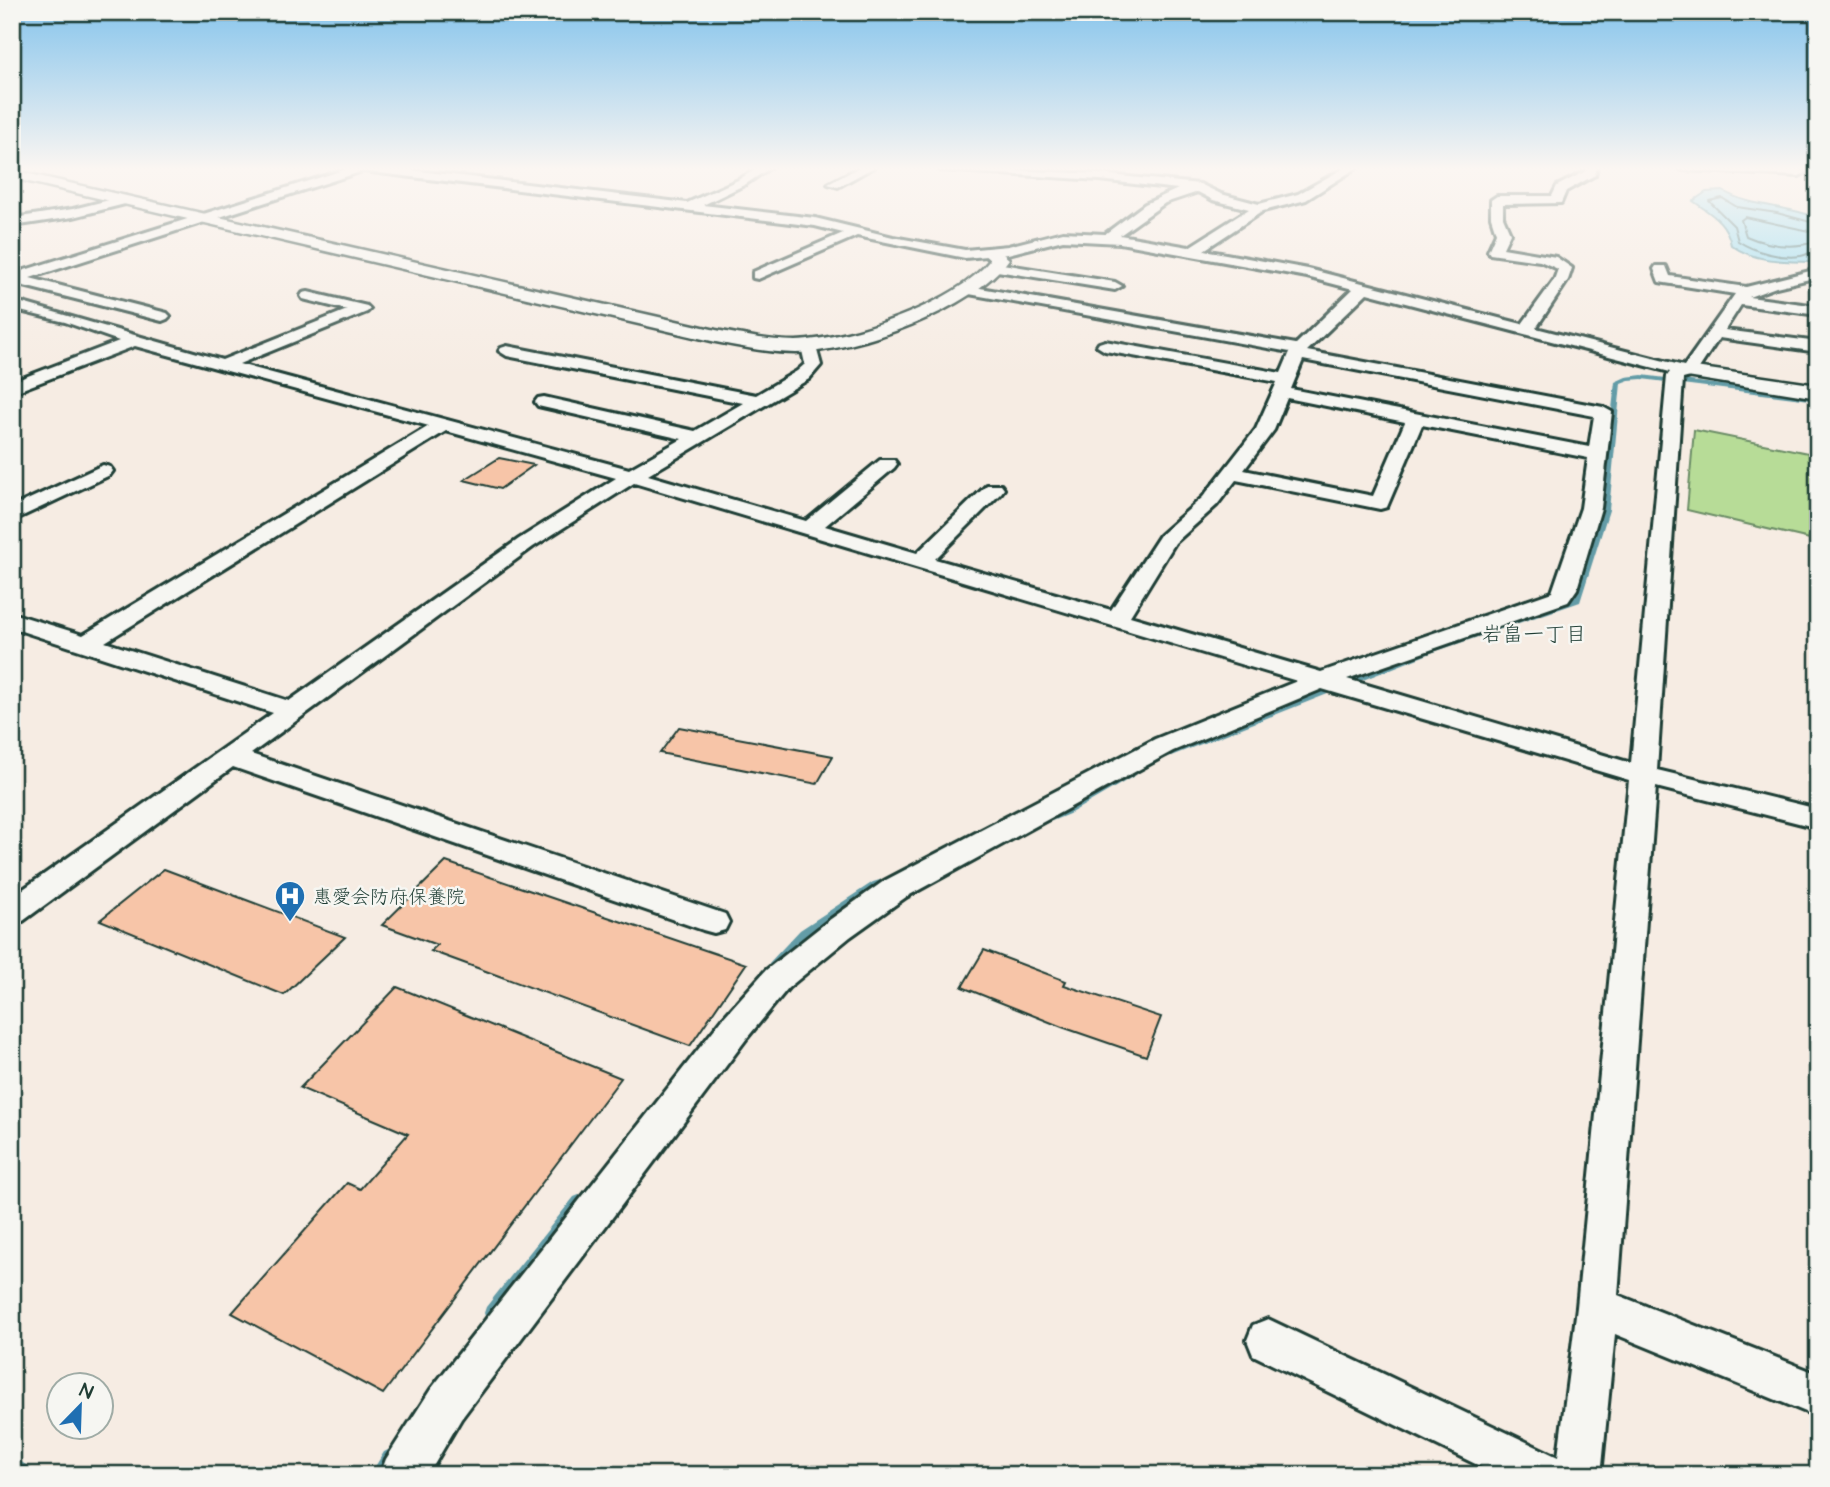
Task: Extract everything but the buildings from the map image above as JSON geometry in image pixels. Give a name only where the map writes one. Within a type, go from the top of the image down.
[{"type":"street","points":[[14,278],[146,236]]},
{"type":"street","points":[[284,236],[716,336],[773,346],[809,346],[854,337],[923,312],[969,290],[994,260],[1050,238],[1075,236]]},
{"type":"street","points":[[758,275],[846,236]]},
{"type":"street","points":[[872,236],[1115,285]]},
{"type":"street","points":[[1092,236],[1193,251],[1308,273],[1688,372],[1818,392]]},
{"type":"street","points":[[1193,251],[1215,236]]},
{"type":"street","points":[[1501,236],[1495,251],[1560,263],[1565,268],[1561,280],[1529,327],[1523,329]]},
{"type":"street","points":[[1661,269],[1664,279],[1818,311]]},
{"type":"street","points":[[1578,1475],[1597,1307],[1656,631],[1675,376],[1688,372],[1742,295],[1818,273]]},
{"type":"street","points":[[14,278],[162,316]]},
{"type":"street","points":[[1116,620],[1167,539],[1210,500],[1265,430],[1298,351],[1362,289]]},
{"type":"street","points":[[402,1475],[446,1404],[734,1028],[777,979],[839,929],[895,889],[1164,745],[1324,679],[1560,597],[1566,589],[1591,508],[1603,412],[1298,351],[969,290]]},
{"type":"street","points":[[226,364],[362,309],[308,296]]},
{"type":"street","points":[[12,304],[70,318],[134,341],[632,476],[1642,775],[1818,819]]},
{"type":"street","points":[[1715,333],[1818,348]]},
{"type":"street","points":[[12,388],[134,341]]},
{"type":"street","points":[[12,913],[290,710],[526,543],[803,374],[813,365],[809,346]]},
{"type":"street","points":[[1105,346],[1416,418],[1597,454]]},
{"type":"street","points":[[507,351],[758,401]]},
{"type":"street","points":[[544,402],[697,438]]},
{"type":"street","points":[[1231,473],[1380,503],[1416,418]]},
{"type":"street","points":[[85,643],[442,426]]},
{"type":"street","points":[[809,529],[887,464]]},
{"type":"street","points":[[12,515],[103,471]]},
{"type":"street","points":[[920,562],[994,489]]},
{"type":"street","points":[[12,620],[290,710]]},
{"type":"street","points":[[228,756],[714,922]]},
{"type":"street","points":[[1597,1307],[1818,1396]]},
{"type":"street","points":[[1268,1340],[1547,1475]]},
{"type":"green space","points":[[1694,430],[1818,455],[1818,541],[1687,510]]},
{"type":"water","points":[[1818,236],[1818,253],[1811,262],[1759,258],[1731,245],[1729,237]]},
{"type":"waterway","points":[[1162,756],[1428,651],[1577,600],[1605,510],[1618,382],[1642,377],[1818,399]]},
{"type":"waterway","points":[[1042,821],[1132,773]]},
{"type":"waterway","points":[[774,966],[804,933],[877,885],[890,881]]},
{"type":"waterway","points":[[492,1313],[579,1202]]},
{"type":"waterway","points":[[379,1475],[390,1458]]},
{"type":"waterway","points":[[12,1465],[26,1475]]},
{"type":"place","name":"惠愛会防府保養院","points":[[290,923]]},
{"type":"district","name":"岩畠一丁目","points":[[1534,634]]}]
